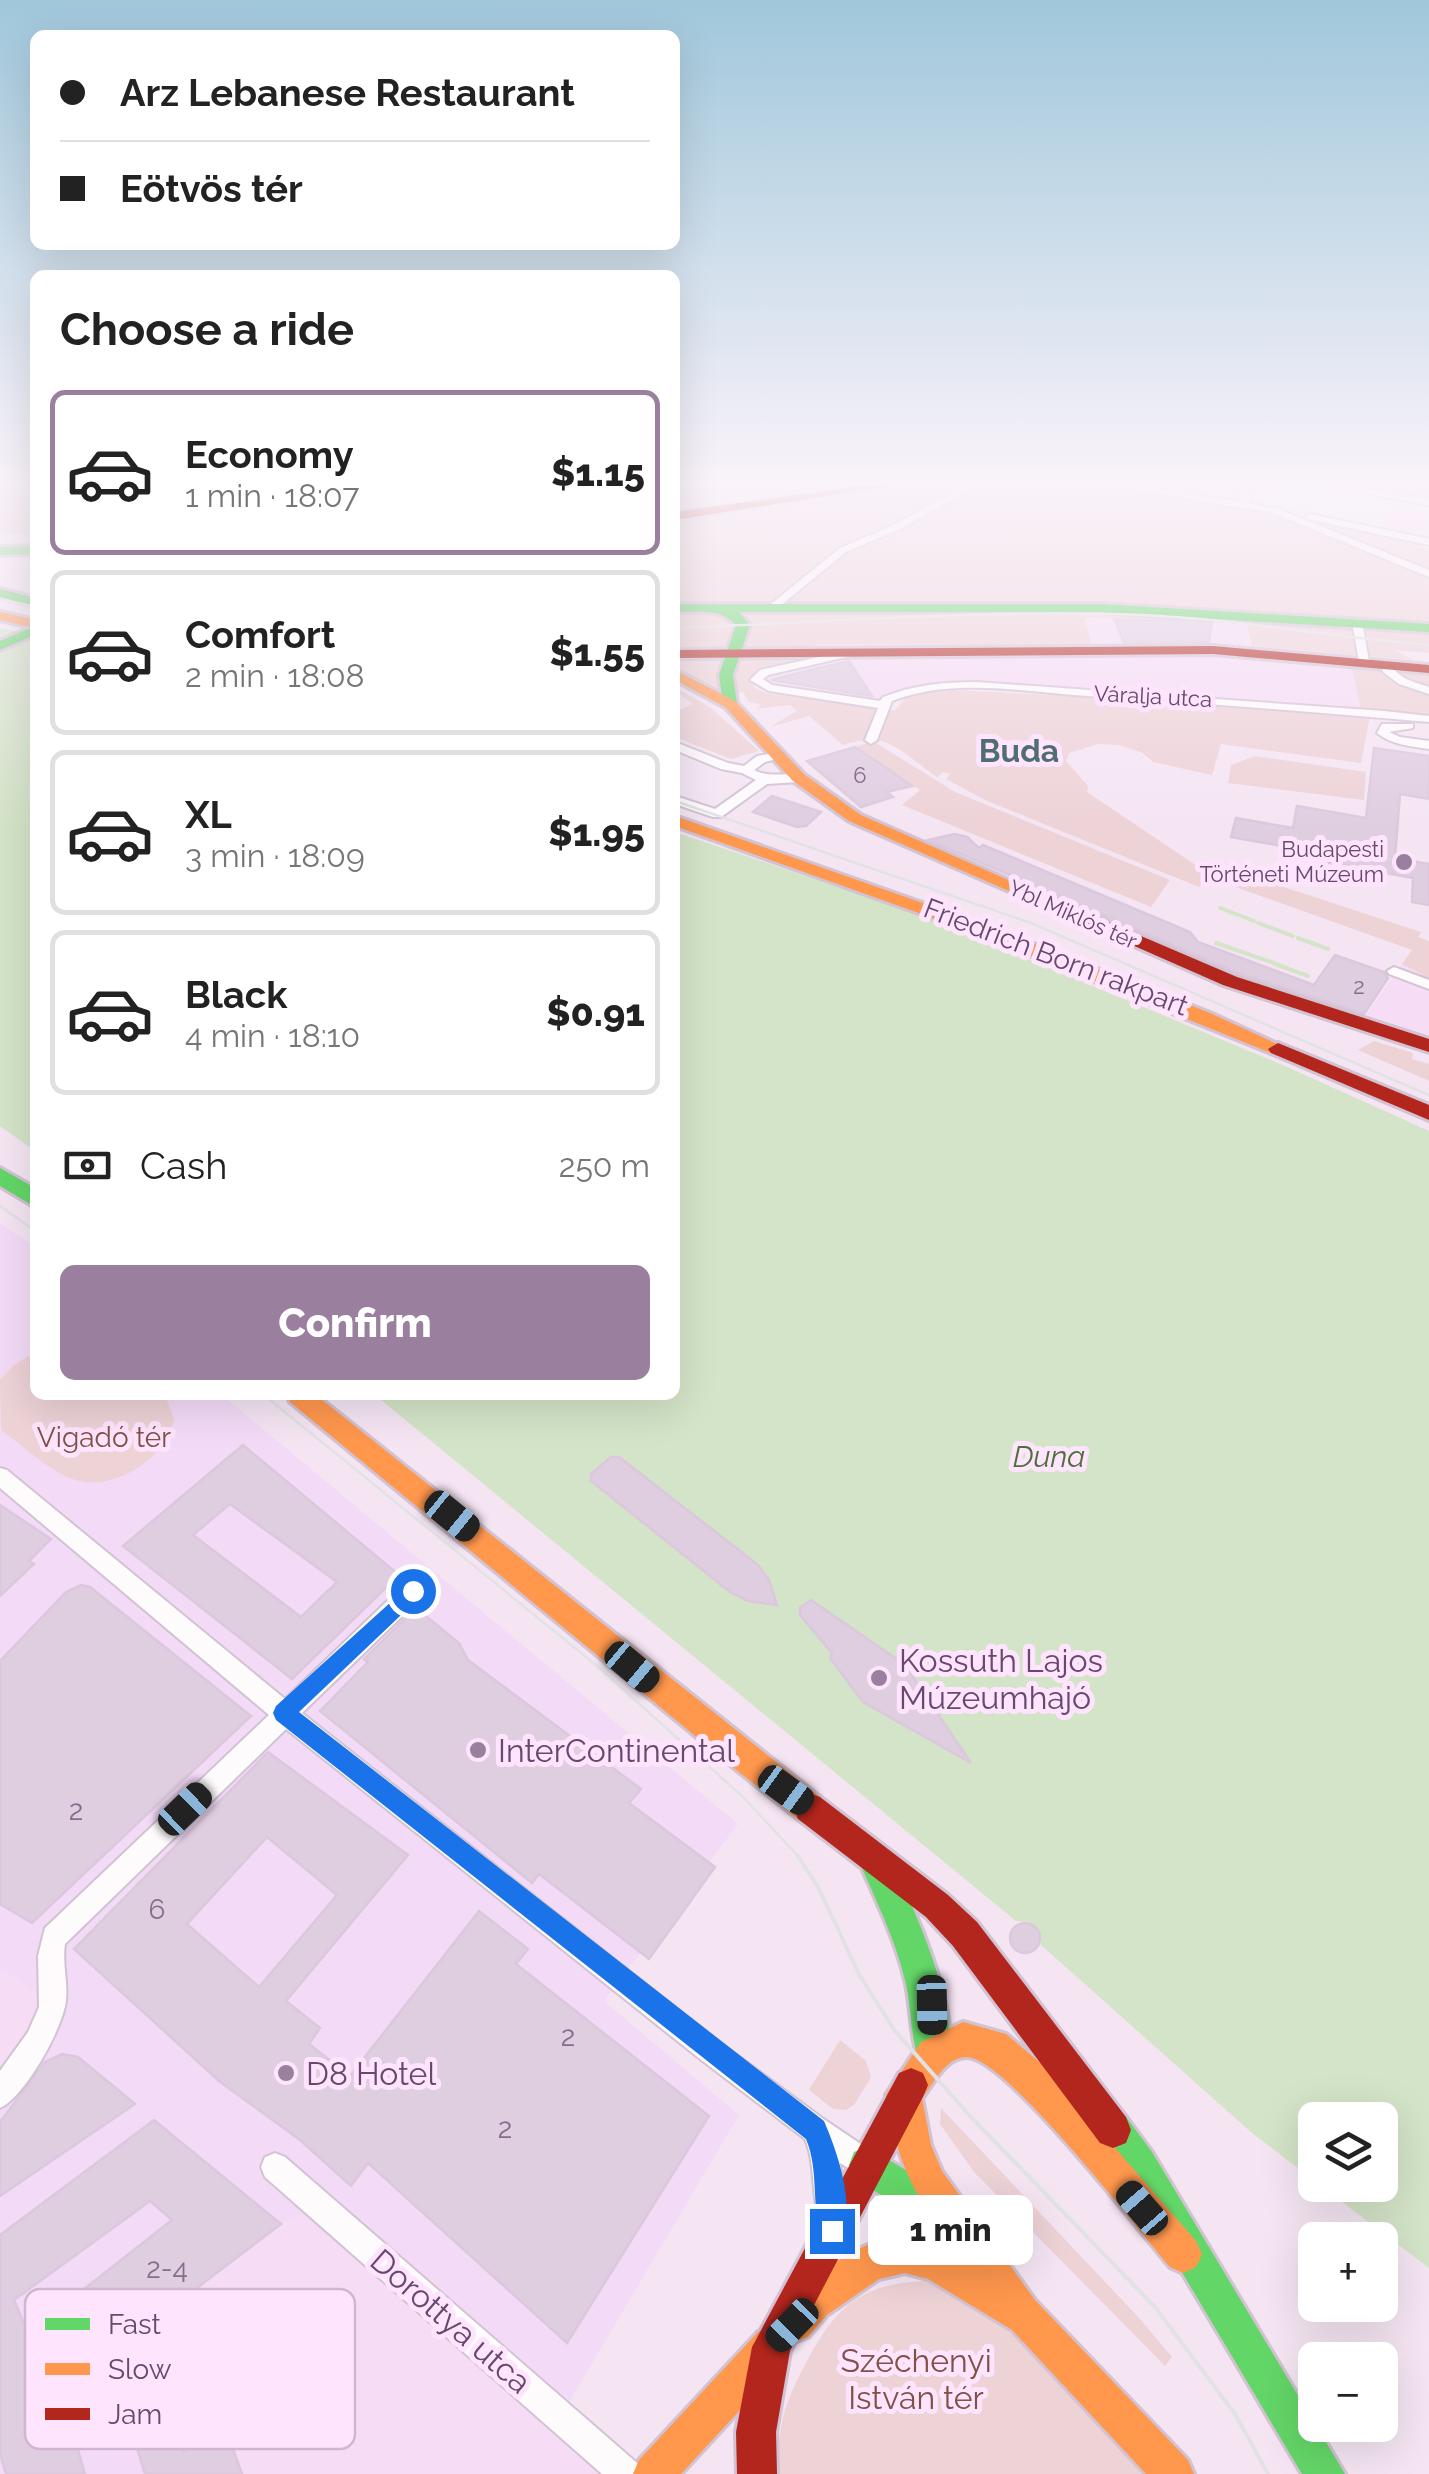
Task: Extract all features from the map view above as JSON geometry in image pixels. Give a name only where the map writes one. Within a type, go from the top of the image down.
[{"type":"main road","points":[[0,607],[30,613]]},
{"type":"main road","points":[[717,608],[743,623],[726,675],[730,704]]},
{"type":"main road","points":[[680,609],[1102,608],[1429,628]]},
{"type":"main road","points":[[0,616],[30,625]]},
{"type":"main road","points":[[0,646],[30,630]]},
{"type":"main road","points":[[680,654],[1212,650],[1429,668]]},
{"type":"main road","name":"Ybl Miklós tér","points":[[680,677],[730,704],[788,766],[856,818],[1230,981],[1429,1046]]},
{"type":"main road","name":"Friedrich Born rakpart","points":[[680,823],[865,884],[1088,968],[1429,1113]]},
{"type":"main road","points":[[0,1175],[30,1196]]},
{"type":"main road","points":[[305,1400],[467,1529],[691,1718],[871,1853],[965,1934],[1139,2165],[1325,2474]]},
{"type":"main road","points":[[871,1853],[915,1942],[926,1974],[932,2005],[933,2054]]},
{"type":"main road","points":[[757,2474],[756,2432],[771,2348],[904,2095],[933,2054],[964,2039],[994,2046],[1031,2077],[1219,2293]]},
{"type":"main road","points":[[904,2095],[918,2158],[929,2184],[956,2222],[1026,2316],[1174,2474]]},
{"type":"main road","points":[[867,2164],[956,2222]]},
{"type":"main road","points":[[652,2474],[814,2302],[871,2262],[906,2254],[936,2262],[1026,2316]]},
{"type":"street","points":[[771,608],[780,600]]},
{"type":"street","points":[[1357,622],[1375,662],[1397,678],[1429,690]]},
{"type":"street","name":"Váralja utca","points":[[852,653],[764,672],[756,680],[769,688],[882,705],[891,696],[906,692],[976,686],[1236,700],[1429,719]]},
{"type":"street","points":[[871,740],[882,705]]},
{"type":"street","points":[[1429,728],[1395,725],[1386,726],[1383,733],[1397,740],[1429,745]]},
{"type":"street","points":[[680,748],[764,780]]},
{"type":"street","points":[[746,770],[761,759],[788,766]]},
{"type":"street","points":[[680,802],[717,814],[788,766]]},
{"type":"street","points":[[1394,971],[1429,985]]},
{"type":"street","points":[[0,1476],[284,1713],[815,2130],[867,2164]]},
{"type":"street","points":[[0,2094],[45,2026],[53,2005],[48,1957],[54,1937],[413,1591]]},
{"type":"street","points":[[815,2130],[825,2154],[832,2231]]},
{"type":"street","name":"Dorottya utca","points":[[275,2167],[626,2474]]},
{"type":"shaded area","points":[[1084,618],[1209,620],[1247,625],[1252,646],[1350,654],[1361,709],[1256,699],[967,684],[920,687],[875,702],[767,686],[762,680],[764,676],[819,662],[819,644],[1091,646]]},
{"type":"shaded area","points":[[1402,964],[1429,978],[1429,1041],[1362,1021]]},
{"type":"shaded area","points":[[0,1223],[30,1244],[30,1400],[228,1400],[738,1824],[604,2001],[739,2115],[558,2421],[299,2214],[196,2289],[25,2289],[25,2449],[233,2449],[242,2474],[0,2474],[0,2072],[48,2002],[0,1967]]},
{"type":"shaded area","points":[[0,1967],[48,2002],[0,2072]]},
{"type":"shaded area","points":[[299,2214],[558,2421],[604,2474],[242,2474],[233,2449],[355,2449],[355,2289],[196,2289]]},
{"type":"green space","points":[[680,600],[1429,600],[1429,653],[1394,650],[1413,660],[1252,646],[1247,625],[1209,620],[1085,618],[1092,646],[820,644],[802,648],[804,660],[772,668],[750,679],[756,689],[770,694],[895,710],[907,697],[952,690],[1217,703],[1370,716],[1361,763],[1221,744],[1212,775],[1153,762],[1143,753],[1119,745],[1098,744],[1069,753],[1066,761],[1088,786],[1087,792],[1209,874],[1199,887],[985,800],[946,779],[950,774],[943,772],[937,777],[883,742],[843,745],[809,716],[770,727],[797,711],[790,705],[756,709],[761,704],[749,702],[743,692],[721,697],[680,675]]},
{"type":"green space","points":[[1352,669],[1429,675],[1429,715],[1361,709]]},
{"type":"green space","points":[[680,690],[711,708],[759,751],[731,759],[680,739],[680,710],[693,704],[680,695]]},
{"type":"green space","points":[[873,741],[955,792],[1170,880],[1151,907],[902,805],[920,790],[855,747]]},
{"type":"green space","points":[[1255,756],[1366,772],[1364,800],[1228,783],[1231,765]]},
{"type":"green space","points":[[1244,874],[1421,932],[1418,937],[1429,941],[1429,978],[1402,964],[1412,950],[1227,884],[1234,875]]},
{"type":"green space","points":[[1374,1041],[1413,1053],[1412,1059],[1429,1064],[1429,1081],[1358,1050]]},
{"type":"green space","name":"Vigadó tér","points":[[30,1355],[30,1400],[167,1400],[174,1419],[169,1434],[147,1461],[117,1478],[83,1482],[67,1477],[1,1430],[0,1380]]},
{"type":"green space","points":[[840,2040],[866,2061],[871,2077],[854,2105],[846,2110],[833,2109],[809,2090]]},
{"type":"green space","points":[[941,2108],[1141,2320],[1172,2357],[1165,2366],[974,2172],[940,2124]]},
{"type":"green space","name":"Széchenyi István tér","points":[[925,2281],[957,2295],[1016,2338],[1142,2474],[778,2474],[787,2404],[828,2327],[839,2313],[866,2293]]},
{"type":"water","points":[[0,628],[30,635],[30,1147],[0,1126]]},
{"type":"water","name":"Duna","points":[[680,834],[927,917],[1285,1066],[1429,1131],[1429,2268],[1398,2244],[1398,2222],[1369,2222],[1342,2202],[1398,2202],[1398,2102],[1298,2102],[1298,2168],[1252,2133],[1041,1945],[1039,1931],[1029,1922],[1016,1921],[381,1400],[680,1400]]},
{"type":"building","points":[[1115,620],[1212,622],[1209,642],[1124,643]]},
{"type":"building","points":[[849,661],[872,696],[771,680],[806,671]]},
{"type":"building","points":[[855,747],[912,786],[887,792],[893,797],[861,807],[807,761]]},
{"type":"building","points":[[1374,748],[1429,756],[1429,799],[1400,794],[1395,858],[1429,864],[1429,905],[1412,902],[1413,878],[1286,855],[1288,847],[1231,837],[1236,818],[1293,828],[1297,806],[1366,818]]},
{"type":"building","points":[[772,796],[821,812],[806,826],[797,827],[753,812]]},
{"type":"building","points":[[954,834],[967,837],[979,848],[983,845],[1190,932],[1198,942],[1314,985],[1335,955],[1384,972],[1388,978],[1364,1014],[1238,973],[928,840]]},
{"type":"building","points":[[243,1445],[399,1575],[292,1679],[123,1546]],"holes":[[[230,1504],[337,1582],[301,1617],[193,1535]]]},
{"type":"building","points":[[611,1457],[619,1457],[758,1565],[769,1580],[777,1605],[748,1601],[730,1592],[591,1481],[591,1474]]},
{"type":"building","points":[[0,1505],[51,1539],[29,1561],[34,1564],[0,1596]]},
{"type":"building","points":[[81,1585],[90,1587],[251,1716],[32,1923],[0,1904],[0,1661],[66,1592]]},
{"type":"building","name":"Kossuth Lajos Múzeumhajó","points":[[811,1600],[905,1665],[971,1763],[863,1702],[830,1658],[832,1653],[800,1615],[800,1608]]},
{"type":"building","name":"InterContinental","points":[[416,1608],[459,1643],[468,1660],[641,1789],[629,1803],[715,1867],[649,1959],[539,1874],[532,1883],[320,1711],[368,1662],[364,1659]]},
{"type":"building","points":[[268,1752],[408,1855],[286,2001],[320,2028],[309,2044],[350,2076],[479,1911],[528,1949],[516,1964],[709,2116],[567,2343],[368,2163],[351,2186],[300,2140],[219,2081],[74,1949]],"holes":[[[267,1837],[337,1895],[259,1987],[187,1924]]]},
{"type":"building","points":[[1025,1923],[1039,1932],[1040,1938],[1031,1952],[1025,1953],[1011,1944],[1010,1938],[1019,1924]]},
{"type":"building","points":[[62,2054],[78,2057],[135,2104],[0,2196],[0,2122],[45,2062]]},
{"type":"building","points":[[154,2120],[281,2224],[196,2289],[84,2289],[172,2220],[150,2201],[25,2289],[14,2300],[25,2326],[25,2449],[78,2449],[85,2474],[6,2474],[0,2454],[0,2235]]},
{"type":"building","points":[[137,2449],[183,2449],[184,2453],[189,2449],[233,2449],[242,2474],[145,2474]]},
{"type":"waterway","points":[[1220,908],[1254,921]]},
{"type":"waterway","points":[[1258,923],[1293,936]]},
{"type":"waterway","points":[[1298,938],[1328,949]]},
{"type":"waterway","points":[[1216,943],[1274,963]]},
{"type":"waterway","points":[[1275,964],[1308,976]]},
{"type":"tram line","points":[[6,600],[30,606]]},
{"type":"tram line","points":[[680,628],[966,615],[1141,615],[1429,645]]},
{"type":"tram line","points":[[680,803],[1031,923],[1429,1095]]},
{"type":"tram line","points":[[0,1206],[30,1227]]},
{"type":"tram line","points":[[270,1400],[597,1666],[742,1796],[799,1857]]},
{"type":"tram line","points":[[797,1855],[818,1887],[860,1976],[895,2031],[970,2116],[1155,2307],[1235,2414],[1268,2474]]},
{"type":"traffic: fast","points":[[680,608],[1102,608],[1429,628]]},
{"type":"traffic: fast","points":[[721,610],[733,614],[743,625],[726,675],[730,704]]},
{"type":"traffic: fast","points":[[0,646],[30,632]]},
{"type":"traffic: fast","points":[[0,1175],[30,1196]]},
{"type":"traffic: fast","points":[[875,1861],[922,1978],[933,2054]]},
{"type":"traffic: fast","points":[[1113,2130],[1139,2165],[1325,2474]]},
{"type":"traffic: fast","points":[[867,2165],[945,2214]]},
{"type":"traffic: slow","points":[[0,616],[30,623]]},
{"type":"traffic: slow","points":[[680,677],[730,704],[799,778],[855,818],[1038,897]]},
{"type":"traffic: slow","points":[[680,823],[979,929],[1278,1049]]},
{"type":"traffic: slow","points":[[305,1400],[809,1808]]},
{"type":"traffic: slow","points":[[911,2085],[933,2054],[963,2039],[994,2046],[1031,2077],[1183,2254]]},
{"type":"traffic: slow","points":[[904,2095],[913,2146],[929,2184],[1018,2305]]},
{"type":"traffic: slow","points":[[794,2323],[814,2302],[871,2262],[905,2254],[935,2262],[1026,2316],[1174,2474]]},
{"type":"traffic: slow","points":[[653,2474],[772,2346]]},
{"type":"traffic: jam","points":[[680,654],[1213,650],[1429,669]]},
{"type":"traffic: jam","points":[[1038,897],[1230,981],[1429,1046]]},
{"type":"traffic: jam","points":[[1278,1049],[1429,1113]]},
{"type":"traffic: jam","points":[[809,1808],[937,1906],[965,1934],[1113,2130]]},
{"type":"traffic: jam","points":[[757,2474],[756,2432],[771,2347],[911,2085]]},
{"type":"place","name":"Budapesti Történeti Múzeum","points":[[1404,862]]},
{"type":"place","name":"Kossuth Lajos Múzeumhajó","points":[[879,1678]]},
{"type":"place","name":"InterContinental","points":[[478,1750]]},
{"type":"place","name":"D8 Hotel","points":[[286,2073]]},
{"type":"district","name":"Buda","points":[[1019,750]]},
{"type":"route","points":[[413,1591],[284,1713],[815,2130],[825,2154],[832,2231]]}]
